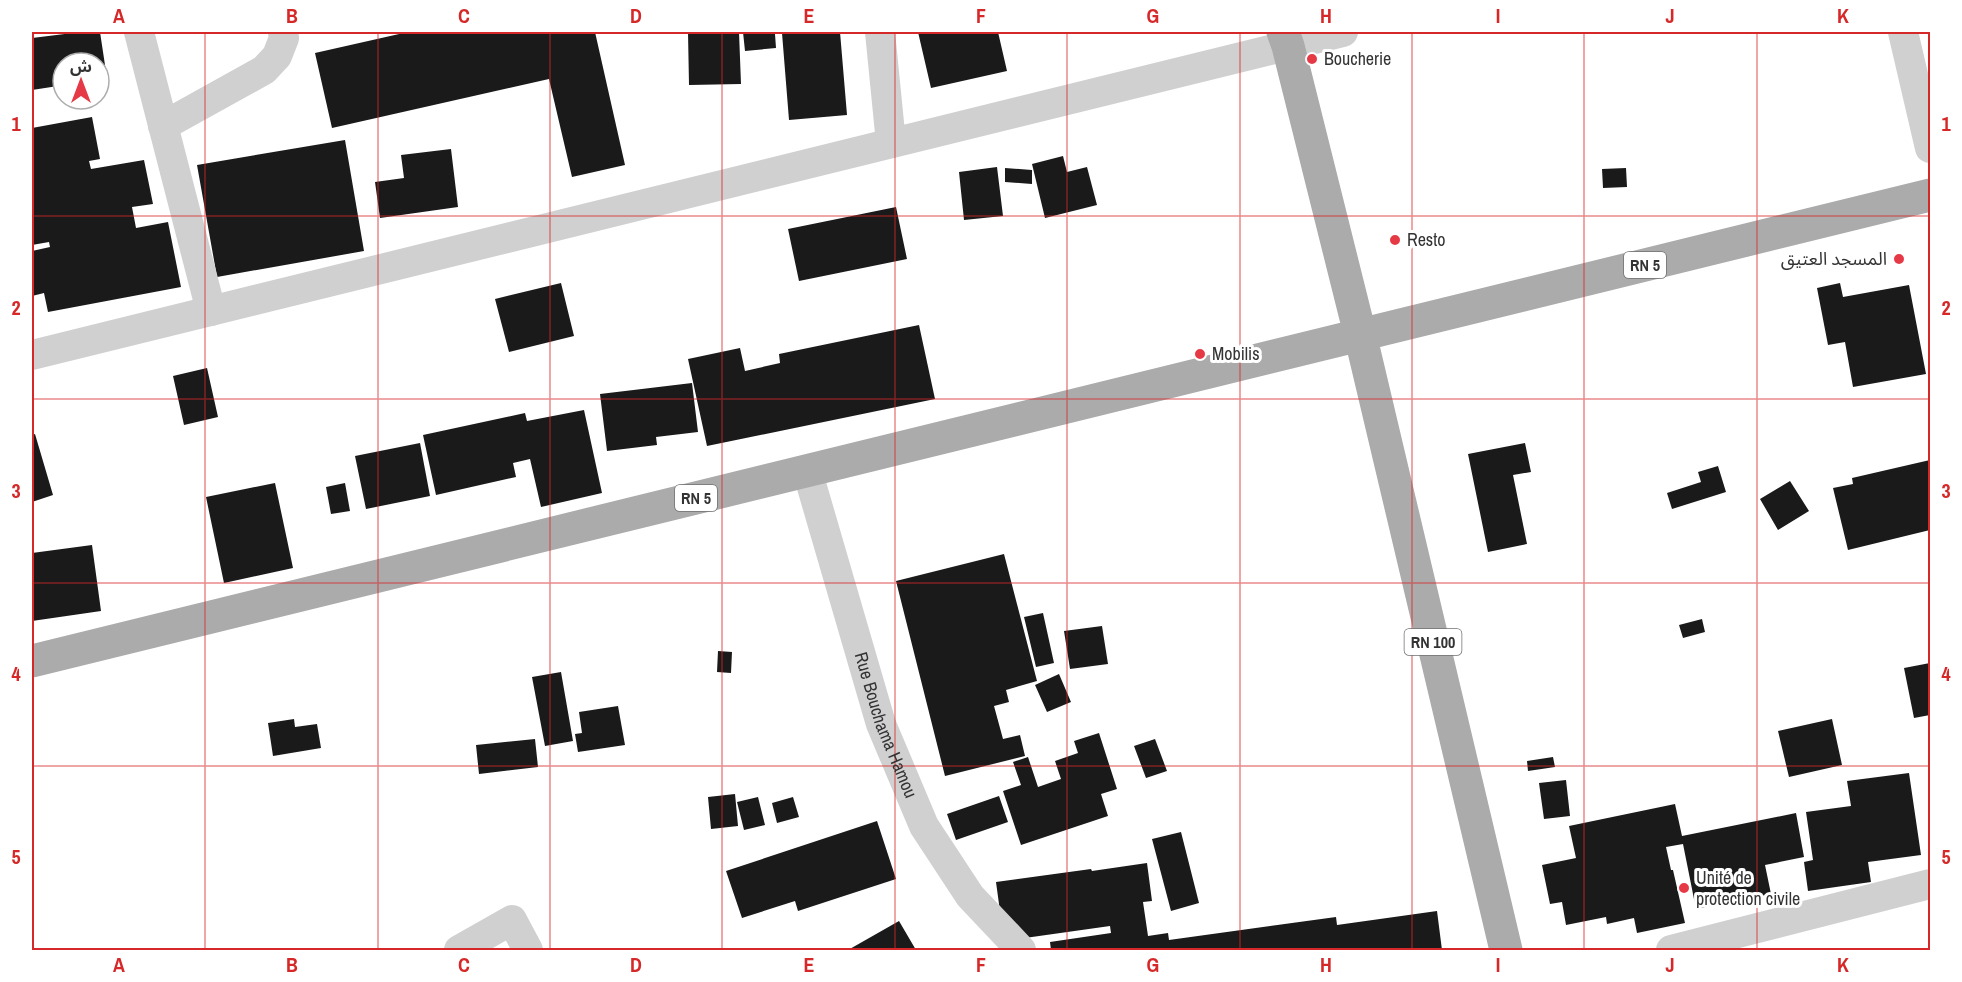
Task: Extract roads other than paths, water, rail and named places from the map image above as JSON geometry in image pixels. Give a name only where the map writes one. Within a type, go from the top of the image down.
[{"type":"main road","points":[[1286,39],[1360,334]]},
{"type":"main road","name":"RN 5","points":[[32,661],[1930,195]]},
{"type":"main road","name":"RN 100","points":[[1360,334],[1506,951]]},
{"type":"street","points":[[139,32],[211,311]]},
{"type":"street","points":[[164,126],[264,70],[277,56],[284,38],[283,32]]},
{"type":"street","points":[[880,32],[891,143]]},
{"type":"street","points":[[32,355],[891,143],[1286,39],[1344,32]]},
{"type":"street","points":[[1903,32],[1930,148]]},
{"type":"street","name":"Rue Bouchama Hamou","points":[[807,470],[881,724],[924,826],[970,896],[1021,951]]},
{"type":"street","points":[[1671,951],[1930,884]]},
{"type":"street","points":[[459,951],[512,920],[528,951]]},
{"type":"place","name":"Boucherie","points":[[1312,59]]},
{"type":"place","name":"Resto","points":[[1395,240]]},
{"type":"place","name":"المسجد العتيق","points":[[1899,259]]},
{"type":"place","name":"Mobilis","points":[[1200,354]]},
{"type":"place","name":"Unité de protection civile","points":[[1684,888]]}]
